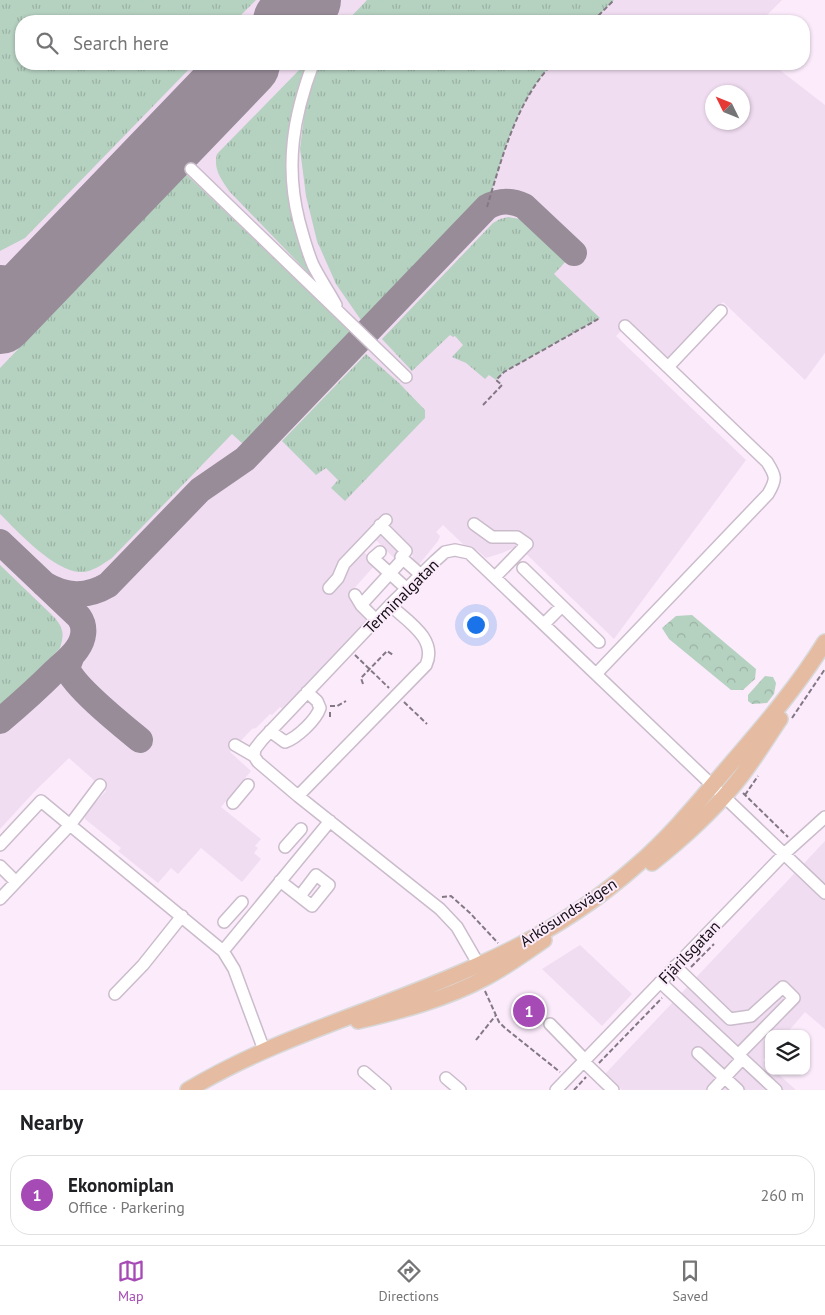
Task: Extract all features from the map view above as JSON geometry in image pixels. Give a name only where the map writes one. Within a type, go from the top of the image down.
[{"type":"main road","name":"Arkösundsvägen","points":[[484,980],[500,954],[555,924],[604,892],[638,865],[713,785],[774,713],[825,642]]},
{"type":"main road","name":"Arkösundsvägen","points":[[188,1090],[232,1065],[264,1050],[439,982],[484,980],[576,919],[680,840],[724,796],[762,746],[825,653]]},
{"type":"street","points":[[311,70],[293,135],[292,186],[305,244],[313,265],[343,317]]},
{"type":"street","points":[[191,169],[406,377]]},
{"type":"street","points":[[668,366],[721,311]]},
{"type":"street","points":[[596,674],[768,494],[774,484],[775,474],[767,462],[625,326]]},
{"type":"street","points":[[329,588],[338,578],[344,564],[383,523],[406,551],[401,557],[403,559],[391,574],[361,605]]},
{"type":"street","points":[[474,524],[492,537],[517,536],[530,540],[495,577]]},
{"type":"street","name":"Terminalgatan","points":[[254,756],[255,749],[270,731],[390,605],[445,552],[456,550],[469,553],[825,893]]},
{"type":"street","points":[[380,552],[373,558],[407,589]]},
{"type":"street","points":[[403,559],[421,575]]},
{"type":"street","points":[[523,568],[600,642]]},
{"type":"street","points":[[355,594],[361,605],[376,620]]},
{"type":"street","points":[[298,796],[416,676],[426,665],[430,657],[430,647],[427,640],[390,605]]},
{"type":"street","points":[[544,624],[562,606]]},
{"type":"street","points":[[270,731],[285,742],[293,739],[318,714],[320,708],[317,701],[307,692]]},
{"type":"street","points":[[235,745],[254,756],[258,762],[298,796],[430,901],[457,927],[484,980]]},
{"type":"street","points":[[0,899],[70,825],[100,785]]},
{"type":"street","points":[[232,803],[248,785]]},
{"type":"street","points":[[0,844],[41,801],[223,951],[234,969],[264,1050]]},
{"type":"street","name":"Fjärilsgatan","points":[[556,1090],[784,854],[824,819]]},
{"type":"street","points":[[223,951],[330,821]]},
{"type":"street","points":[[285,847],[297,833],[307,848]]},
{"type":"street","points":[[0,866],[16,882]]},
{"type":"street","points":[[280,881],[300,896]]},
{"type":"street","points":[[224,922],[242,902]]},
{"type":"street","points":[[234,911],[247,922]]},
{"type":"street","points":[[115,994],[142,965],[182,916]]},
{"type":"street","points":[[675,966],[730,1020],[751,1016],[783,987],[794,998],[740,1057],[713,1090]]},
{"type":"street","points":[[660,982],[776,1090]]},
{"type":"street","points":[[550,1024],[613,1090]]},
{"type":"street","points":[[698,1053],[738,1090]]},
{"type":"street","points":[[364,1072],[385,1090]]},
{"type":"street","points":[[446,1078],[460,1090]]},
{"type":"path","points":[[599,15],[614,0]]},
{"type":"path","points":[[487,208],[500,162],[523,105],[539,77],[546,70]]},
{"type":"path","points":[[483,405],[502,385],[496,380],[504,372],[600,318]]},
{"type":"path","points":[[349,649],[427,724]]},
{"type":"path","points":[[363,684],[361,678],[387,651],[393,654]]},
{"type":"path","points":[[430,901],[451,896],[498,943],[500,954]]},
{"type":"path","points":[[484,980],[496,1015],[505,1028],[568,1078]]},
{"type":"path","points":[[476,1040],[496,1015]]},
{"type":"shaded area","points":[[0,0],[782,0],[767,15],[15,15],[15,70],[780,70],[825,105],[825,353],[805,380],[723,302],[668,358],[630,322],[616,336],[746,460],[614,639],[518,546],[486,558],[478,551],[464,545],[443,525],[436,532],[440,536],[438,541],[417,567],[411,561],[413,556],[411,554],[406,560],[410,546],[396,560],[377,541],[373,541],[364,550],[376,564],[350,593],[353,596],[350,599],[369,619],[283,709],[280,707],[272,715],[270,714],[256,728],[252,729],[230,752],[251,771],[221,807],[261,839],[255,846],[258,848],[254,853],[261,859],[242,882],[201,848],[178,874],[171,868],[158,883],[118,851],[121,848],[85,819],[85,814],[106,791],[69,758],[0,829]]},
{"type":"shaded area","points":[[825,841],[825,1029],[805,1012],[789,1030],[765,1030],[765,1058],[763,1060],[765,1062],[765,1075],[779,1075],[796,1090],[622,1090],[605,1074]]},
{"type":"shaded area","points":[[580,945],[632,994],[602,1026],[542,969]]},
{"type":"green space","points":[[0,0],[256,0],[241,15],[15,15],[15,70],[188,70],[25,238],[0,251]]},
{"type":"green space","points":[[367,0],[614,0],[599,15],[353,15]]},
{"type":"green space","points":[[299,70],[307,70],[289,201],[305,261],[316,281],[229,191],[218,174],[217,154]]},
{"type":"green space","points":[[317,70],[547,70],[529,95],[512,131],[487,207],[481,203],[363,323],[336,284],[317,241],[306,196],[300,149],[306,101]]},
{"type":"green space","points":[[186,174],[353,334],[246,443],[243,444],[232,434],[112,558],[97,568],[88,571],[70,570],[48,558],[16,531],[0,514],[0,368]]},
{"type":"green space","points":[[508,217],[533,223],[569,258],[554,274],[600,318],[504,372],[496,380],[489,375],[485,379],[466,363],[452,357],[463,345],[455,336],[450,335],[412,371],[382,339],[493,223]]},
{"type":"green space","points":[[366,354],[399,383],[425,410],[425,418],[345,501],[331,488],[338,480],[326,468],[316,475],[282,441]]},
{"type":"green space","points":[[0,565],[55,618],[62,629],[63,636],[60,648],[0,710]]},
{"type":"green space","points":[[692,615],[756,669],[755,679],[743,690],[731,690],[669,639],[662,628],[676,616]]},
{"type":"green space","points":[[765,676],[773,677],[776,683],[774,694],[767,703],[752,704],[748,701],[748,695]]},
{"type":"taxiway","points":[[44,584],[60,591],[76,594],[92,592],[108,585],[200,490],[245,459],[487,207],[496,203],[506,202],[524,206],[574,253]]},
{"type":"taxiway","points":[[0,278],[36,282]]},
{"type":"taxiway","points":[[0,542],[79,617],[83,629],[81,641],[72,655],[0,721]]},
{"type":"taxiway","points":[[72,655],[67,668],[71,676],[100,706],[140,740]]},
{"type":"runway","points":[[293,15],[307,0]]},
{"type":"runway","points":[[0,320],[240,70]]},
{"type":"place","name":"Ekonomiplan","points":[[529,1011]]}]
